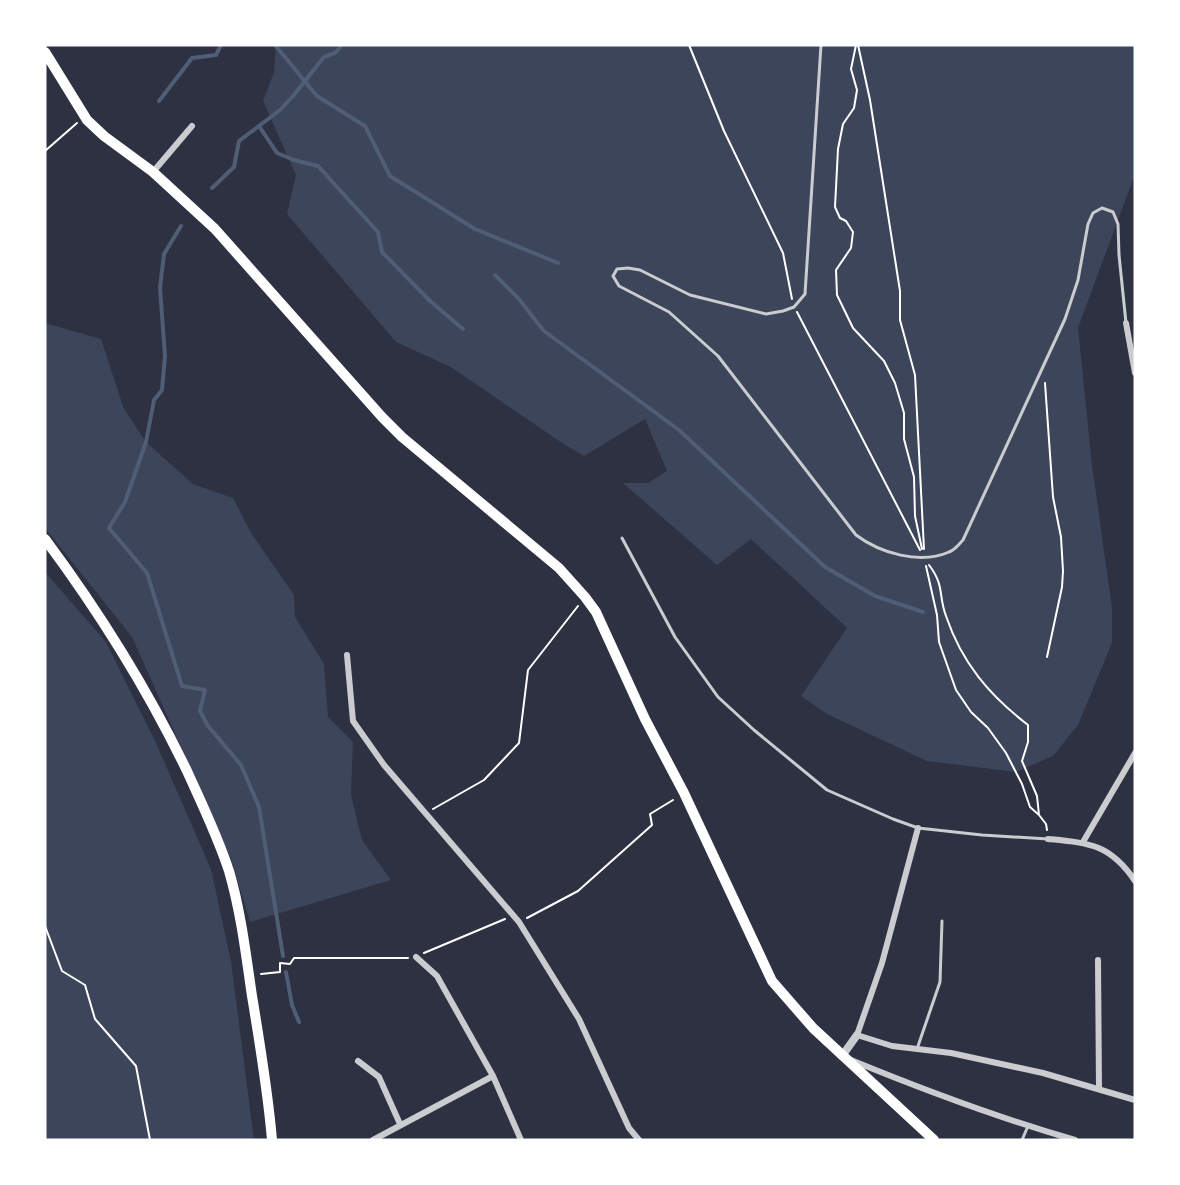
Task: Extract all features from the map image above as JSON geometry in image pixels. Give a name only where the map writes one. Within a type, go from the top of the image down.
[{"type":"main road","points":[[45,52],[85,116],[104,136],[153,172],[215,229],[402,437],[559,568],[585,597],[596,612],[645,719],[684,793],[772,981],[813,1028],[934,1140]]},
{"type":"main road","points":[[45,539],[84,592],[126,656],[162,720],[207,813],[229,872],[242,932],[272,1140]]},
{"type":"street","points":[[153,172],[192,126]]},
{"type":"street","points":[[1126,323],[1135,373]]},
{"type":"street","points":[[347,655],[353,722],[384,765],[519,922],[579,1019],[629,1128],[639,1140]]},
{"type":"street","points":[[1083,842],[1135,753]]},
{"type":"street","points":[[918,828],[882,963],[857,1035],[842,1056],[1029,1126],[1075,1140]]},
{"type":"street","points":[[1048,839],[1083,842],[1111,854],[1123,863],[1135,881]]},
{"type":"street","points":[[416,957],[437,976],[493,1076],[521,1140]]},
{"type":"street","points":[[1098,960],[1099,1088]]},
{"type":"street","points":[[857,1035],[892,1046],[951,1053],[1042,1073],[1135,1100]]},
{"type":"street","points":[[358,1061],[379,1077],[400,1124]]},
{"type":"street","points":[[373,1140],[493,1076]]},
{"type":"lane","points":[[821,45],[805,294],[794,307],[766,314],[690,295],[640,270],[617,269],[613,276],[619,286],[669,312],[718,356],[856,535],[875,548],[905,556],[924,558],[952,551],[963,540],[1065,319],[1078,280],[1088,224],[1093,213],[1102,208],[1113,212],[1118,224],[1126,323]]},
{"type":"lane","points":[[622,538],[675,637],[718,697],[827,790],[918,828],[1048,839]]},
{"type":"lane","points":[[917,1048],[940,982],[942,921]]},
{"type":"lane","points":[[1022,1140],[1029,1126]]},
{"type":"path","points":[[689,45],[724,131],[783,253],[794,307],[906,525],[924,558],[939,578],[945,615],[969,666],[997,698],[1028,725],[1028,742],[1022,761],[1037,796],[1040,815]]},
{"type":"path","points":[[857,45],[870,100],[900,291],[900,320],[915,375],[924,558]]},
{"type":"path","points":[[857,45],[851,69],[857,90],[854,108],[843,124],[841,133],[835,207],[840,218],[846,221],[853,232],[851,248],[836,270],[837,295],[854,328],[884,361],[895,383],[904,414],[904,439],[914,477],[915,516],[937,615],[939,642],[956,690],[971,712],[988,728],[1006,753],[1022,784],[1030,807],[1046,824],[1048,839]]},
{"type":"path","points":[[45,151],[85,116]]},
{"type":"path","points":[[1044,365],[1053,497],[1063,571],[1062,587],[1047,657]]},
{"type":"path","points":[[425,813],[484,780],[519,743],[528,670],[585,597]]},
{"type":"path","points":[[519,922],[578,891],[652,825],[650,814],[684,793]]},
{"type":"path","points":[[249,975],[280,972],[280,963],[290,964],[294,958],[400,959],[416,957],[513,915]]},
{"type":"path","points":[[45,926],[62,971],[85,985],[95,1019],[136,1066],[150,1140]]},
{"type":"shaded area","points":[[276,45],[1135,45],[1135,174],[1078,328],[1092,465],[1112,608],[1112,643],[1078,725],[1053,756],[1016,772],[927,761],[827,714],[801,696],[847,628],[751,539],[717,565],[623,483],[648,483],[667,471],[645,419],[584,456],[451,367],[396,342],[287,214],[296,175],[263,101],[274,72]]},
{"type":"shaded area","points":[[45,323],[101,339],[124,409],[146,442],[193,484],[233,498],[251,533],[294,595],[295,617],[324,664],[328,717],[353,742],[351,795],[362,840],[391,880],[250,922],[231,859],[132,637],[45,528]]},
{"type":"shaded area","points":[[45,572],[106,642],[156,743],[211,869],[231,961],[254,1140],[45,1140]]},
{"type":"waterway","points":[[159,101],[192,58],[216,55],[221,45]]},
{"type":"waterway","points":[[275,45],[317,96],[365,126],[390,176],[475,229],[558,263]]},
{"type":"waterway","points":[[212,188],[234,167],[239,141],[280,110],[324,57],[335,53],[342,45]]},
{"type":"waterway","points":[[259,126],[277,153],[318,166],[378,232],[382,252],[430,301],[463,329]]},
{"type":"waterway","points":[[181,226],[164,254],[160,288],[165,356],[162,390],[154,400],[146,442],[125,502],[109,528],[147,573],[182,686],[205,690],[200,711],[208,726],[241,765],[259,807],[283,956]]},
{"type":"waterway","points":[[495,275],[518,298],[544,331],[679,430],[825,567],[875,596],[923,612]]},
{"type":"waterway","points":[[286,972],[292,1005],[299,1022]]}]
